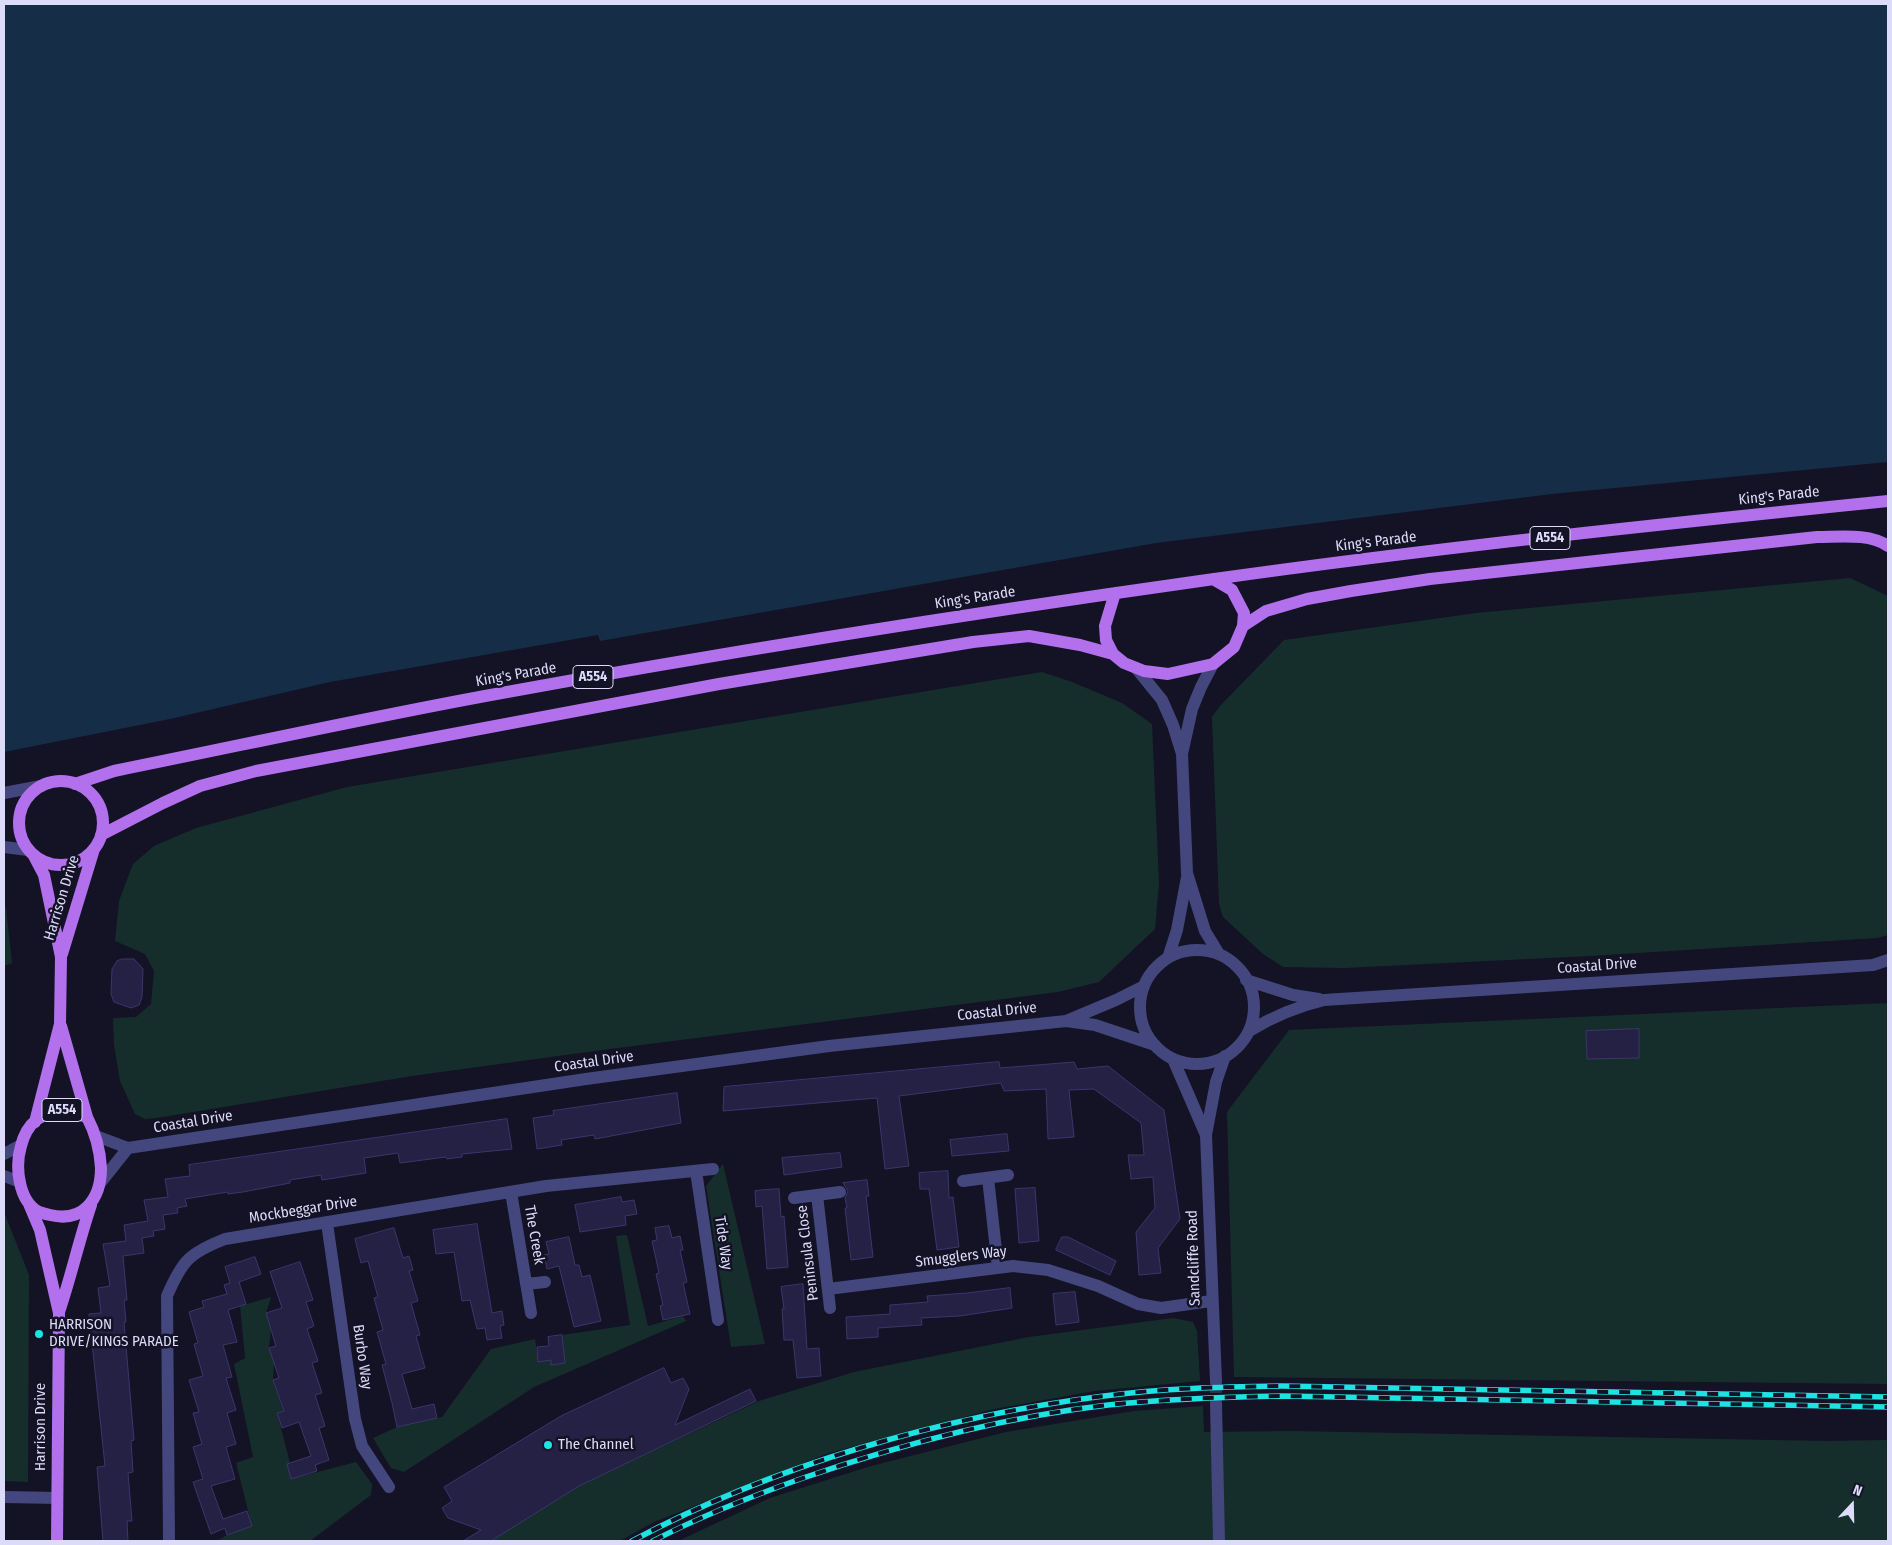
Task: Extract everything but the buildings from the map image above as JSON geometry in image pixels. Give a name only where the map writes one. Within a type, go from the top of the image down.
[{"type":"main road","name":"King's Parade","points":[[75,784],[123,769],[483,697],[797,643],[1115,593],[1382,557],[1736,516],[1888,501]]},
{"type":"main road","name":"A554","points":[[101,836],[163,803],[200,786],[256,771],[719,684],[973,642],[1029,636],[1080,645],[1113,654],[1124,663],[1144,671],[1168,674],[1213,664],[1234,647],[1243,626],[1266,611],[1307,599],[1430,579],[1817,537],[1855,537],[1883,543],[1888,546]]},
{"type":"main road","points":[[1213,579],[1232,590],[1244,612],[1243,626]]},
{"type":"main road","points":[[1113,654],[1106,640],[1104,626],[1115,593]]},
{"type":"main road","points":[[64,781],[86,790],[96,799],[102,817],[101,836],[95,848],[85,858],[73,863],[59,865],[46,862],[31,853],[22,839],[19,827],[19,814],[31,793],[41,786],[52,782],[64,781]]},
{"type":"main road","name":"Harrison Drive","points":[[61,957],[95,848]]},
{"type":"main road","name":"Harrison Drive","points":[[31,853],[44,875],[61,957],[60,1024],[35,1122]]},
{"type":"main road","name":"Harrison Drive","points":[[60,1024],[88,1117]]},
{"type":"main road","name":"A554","points":[[29,1204],[24,1196],[20,1182],[18,1158],[21,1145],[26,1134],[43,1114],[64,1110],[88,1117],[96,1136],[101,1155],[101,1182],[91,1205]]},
{"type":"main road","points":[[29,1204],[38,1212],[62,1218],[74,1215],[91,1205]]},
{"type":"main road","name":"Harrison Drive","points":[[29,1204],[40,1230],[59,1313],[57,1541]]},
{"type":"main road","name":"Harrison Drive","points":[[59,1313],[91,1205]]},
{"type":"street","points":[[1182,754],[1192,709],[1200,687],[1213,664]]},
{"type":"street","points":[[1136,668],[1162,700],[1173,725],[1182,754],[1187,872],[1178,930],[1168,958]]},
{"type":"street","points":[[4,793],[41,786]]},
{"type":"street","points":[[4,847],[31,853]]},
{"type":"street","points":[[1187,872],[1205,930],[1219,954]]},
{"type":"street","points":[[1195,950],[1219,954],[1234,964],[1246,980],[1253,998],[1254,1010],[1248,1030],[1241,1042],[1224,1056],[1214,1061],[1201,1063],[1173,1059],[1159,1049],[1146,1032],[1142,1022],[1140,1002],[1144,986],[1150,974],[1168,958],[1181,952],[1195,950]]},
{"type":"street","name":"Coastal Drive","points":[[1248,1030],[1295,1007],[1324,1000],[1873,965],[1888,960]]},
{"type":"street","name":"Coastal Drive","points":[[1873,965],[1888,971]]},
{"type":"street","name":"Coastal Drive","points":[[1246,980],[1293,995],[1324,1000]]},
{"type":"street","name":"Coastal Drive","points":[[1066,1021],[1144,986]]},
{"type":"street","name":"Coastal Drive","points":[[96,1136],[128,1148],[576,1081],[829,1046],[1066,1021],[1095,1025],[1156,1045]]},
{"type":"street","name":"Sandcliffe Road","points":[[1216,1381],[1211,1301],[1206,1135],[1216,1082],[1224,1056]]},
{"type":"street","name":"Sandcliffe Road","points":[[1173,1059],[1206,1135]]},
{"type":"street","points":[[4,1154],[21,1145]]},
{"type":"street","points":[[101,1182],[128,1148]]},
{"type":"street","name":"Mockbeggar Drive","points":[[169,1541],[167,1296],[175,1277],[187,1260],[201,1248],[225,1239],[546,1186],[713,1169]]},
{"type":"street","name":"Tide Way","points":[[696,1171],[718,1320]]},
{"type":"street","points":[[4,1176],[20,1182]]},
{"type":"street","points":[[963,1181],[1008,1176]]},
{"type":"street","points":[[988,1178],[998,1268]]},
{"type":"street","name":"The Creek","points":[[511,1192],[531,1313]]},
{"type":"street","name":"Peninsula Close","points":[[794,1198],[840,1192]]},
{"type":"street","name":"Peninsula Close","points":[[817,1195],[830,1308]]},
{"type":"street","name":"Burbo Way","points":[[327,1223],[355,1419],[362,1446],[389,1487]]},
{"type":"street","name":"Smugglers Way","points":[[828,1289],[1013,1266],[1048,1270],[1098,1286],[1138,1304],[1161,1308],[1211,1301]]},
{"type":"street","name":"The Creek","points":[[526,1284],[545,1282]]},
{"type":"street","points":[[1216,1404],[1219,1541]]},
{"type":"street","points":[[4,1497],[57,1498]]},
{"type":"green space","points":[[1850,578],[1888,596],[1888,935],[1877,938],[1590,956],[1344,968],[1283,967],[1263,954],[1223,917],[1219,904],[1212,717],[1220,706],[1284,640],[1476,613]]},
{"type":"green space","points":[[1042,672],[1072,682],[1122,703],[1152,724],[1159,883],[1155,929],[1099,982],[1058,992],[412,1076],[157,1118],[145,1119],[135,1114],[120,1081],[114,1045],[113,1018],[136,1017],[151,1004],[154,971],[145,954],[115,941],[119,901],[133,864],[154,846],[196,828],[347,787]]},
{"type":"green space","points":[[4,904],[12,963],[4,966]]},
{"type":"green space","points":[[1888,1003],[1888,1384],[1234,1377],[1227,1112],[1289,1030]]},
{"type":"green space","points":[[723,1164],[765,1344],[731,1347],[706,1186]]},
{"type":"green space","points":[[4,1212],[29,1275],[28,1482],[4,1481]]},
{"type":"green space","points":[[627,1235],[648,1326],[683,1316],[686,1321],[534,1387],[404,1472],[391,1468],[373,1438],[397,1427],[442,1417],[491,1349],[535,1339],[538,1362],[551,1360],[551,1365],[565,1363],[562,1335],[630,1325],[616,1236]]},
{"type":"green space","points":[[271,1297],[266,1313],[271,1328],[269,1348],[274,1363],[273,1380],[283,1411],[277,1413],[290,1463],[287,1465],[291,1479],[356,1462],[372,1484],[371,1495],[310,1541],[217,1541],[227,1535],[252,1526],[236,1463],[253,1457],[234,1364],[245,1358],[240,1306]]},
{"type":"green space","points":[[1173,1318],[1193,1322],[1197,1331],[1200,1381],[1095,1391],[994,1409],[829,1453],[654,1522],[620,1541],[491,1541],[579,1486],[759,1401],[854,1372],[1029,1337]]},
{"type":"green space","points":[[1203,1406],[1204,1432],[1293,1431],[1826,1441],[1888,1440],[1888,1541],[678,1541],[770,1498],[871,1466],[1006,1432],[1134,1411]]},
{"type":"water","points":[[4,4],[1888,4],[1888,462],[1552,494],[1156,543],[600,641],[598,635],[330,682],[170,719],[4,752]]},
{"type":"tunnel","points":[[1216,1381],[1216,1404]]},
{"type":"railway","points":[[632,1541],[743,1489],[802,1467],[862,1448],[983,1416],[1126,1393],[1193,1388],[1282,1386],[1888,1397]]},
{"type":"railway","points":[[653,1541],[746,1499],[878,1454],[992,1424],[1108,1405],[1152,1401],[1282,1396],[1888,1407]]},
{"type":"place","name":"HARRISON DRIVE/KINGS PARADE","points":[[39,1334]]},
{"type":"place","name":"The Channel","points":[[548,1445]]}]
